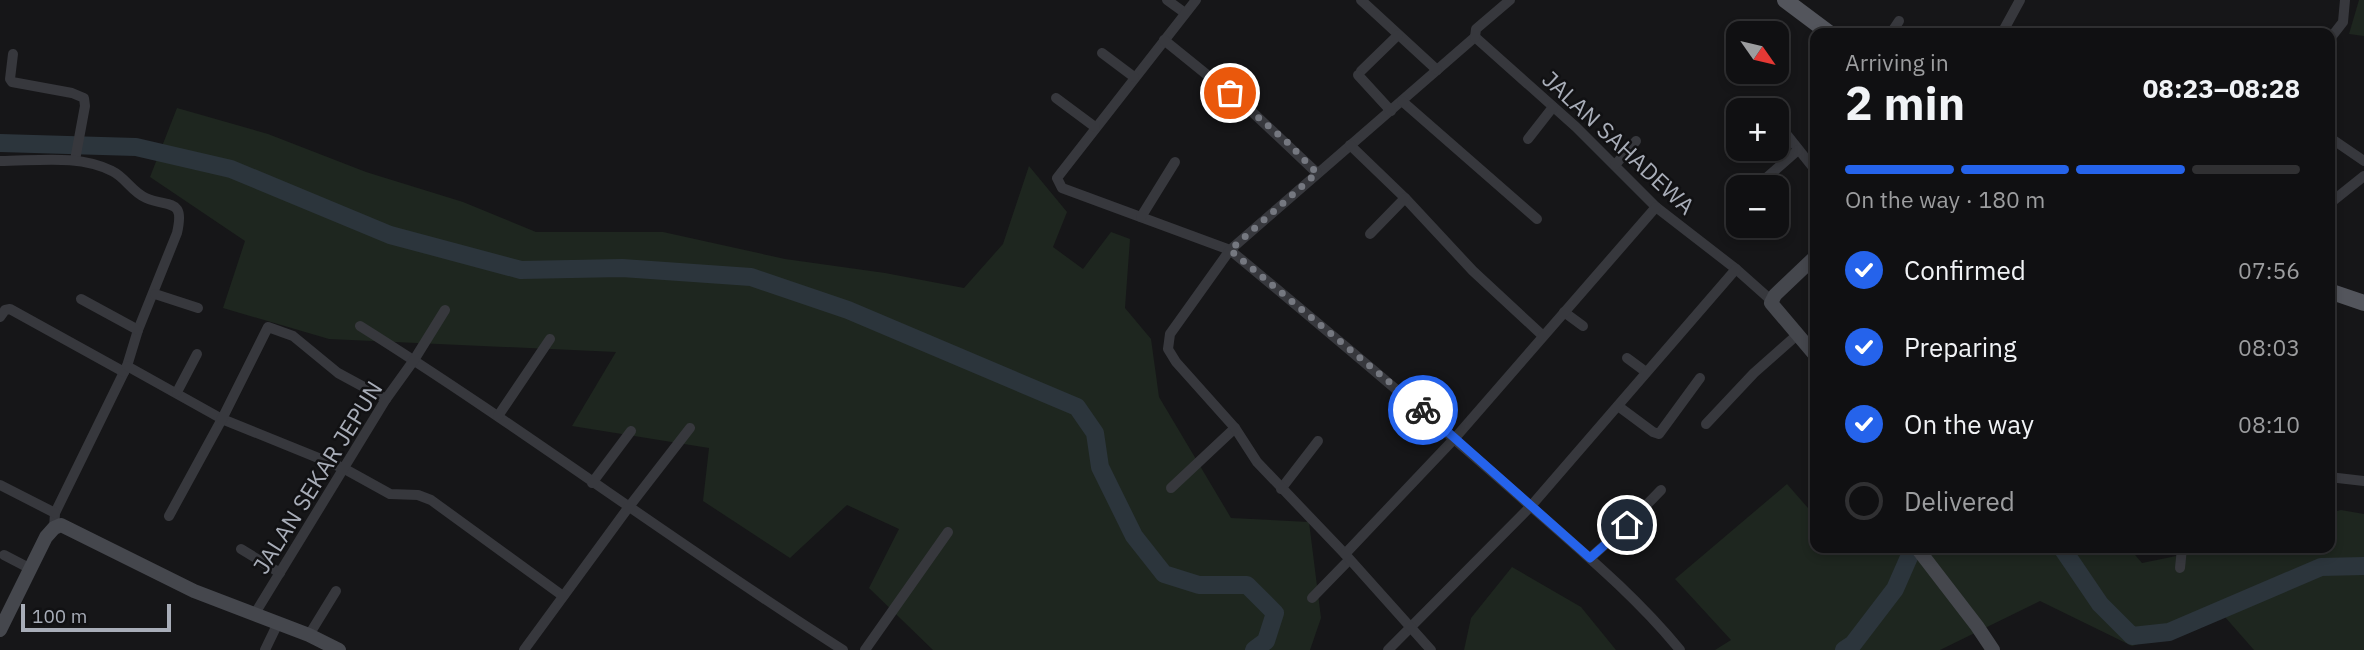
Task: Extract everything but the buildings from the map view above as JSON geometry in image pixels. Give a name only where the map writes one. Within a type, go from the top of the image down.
[{"type":"main road","points":[[1785,0],[1822,28]]},
{"type":"main road","points":[[1810,262],[1772,300],[1772,307],[1810,349]]},
{"type":"main road","points":[[2335,293],[2364,303]]},
{"type":"main road","points":[[0,630],[54,520],[194,591],[309,635],[340,650]]},
{"type":"main road","points":[[1921,553],[1993,650]]},
{"type":"street","points":[[1167,0],[1185,13]]},
{"type":"street","points":[[1196,0],[1061,170],[1057,178],[1062,188],[1230,250],[1455,438],[1590,558],[1664,630],[1679,650]]},
{"type":"street","points":[[1361,0],[1437,70]]},
{"type":"street","points":[[1431,650],[1257,462],[1235,428],[1176,362],[1168,349],[1170,334],[1230,250],[1475,37],[1476,29],[1510,0]]},
{"type":"street","points":[[2005,28],[2020,0]]},
{"type":"street","points":[[2335,33],[2342,24],[2345,1]]},
{"type":"street","points":[[1894,28],[1899,21]]},
{"type":"street","points":[[1391,111],[1360,73],[1398,35]]},
{"type":"street","name":"JALAN SAHADEWA","points":[[1475,37],[1656,206],[1772,300]]},
{"type":"street","points":[[1164,40],[1248,107],[1317,173]]},
{"type":"street","points":[[1102,53],[1134,77]]},
{"type":"street","points":[[13,54],[10,79],[12,82],[72,93],[84,98],[76,158]]},
{"type":"street","points":[[1056,98],[1095,127]]},
{"type":"street","points":[[1402,101],[1537,219]]},
{"type":"street","points":[[1528,139],[1553,107]]},
{"type":"street","points":[[1789,138],[1810,164]]},
{"type":"street","points":[[1615,165],[1636,141]]},
{"type":"street","points":[[2335,141],[2364,161]]},
{"type":"street","points":[[1350,145],[1405,198],[1473,271],[1542,335]]},
{"type":"street","points":[[1769,175],[1798,150]]},
{"type":"street","points":[[0,161],[76,158],[113,171],[145,198],[172,205],[181,217],[126,369],[54,520],[0,485]]},
{"type":"street","points":[[1141,218],[1175,162]]},
{"type":"street","points":[[2335,199],[2364,176]]},
{"type":"street","points":[[1370,234],[1405,198]]},
{"type":"street","points":[[1312,598],[1656,206]]},
{"type":"street","points":[[1388,650],[1531,506],[1736,269]]},
{"type":"street","points":[[155,294],[198,308]]},
{"type":"street","points":[[81,299],[138,330]]},
{"type":"street","points":[[0,317],[5,310],[10,309],[177,393],[222,419],[344,468],[390,494],[418,495],[431,500],[563,596]]},
{"type":"street","name":"JALAN SEKAR JEPUN","points":[[254,615],[386,400],[446,310]]},
{"type":"street","points":[[1564,312],[1583,326]]},
{"type":"street","points":[[360,326],[498,416],[756,595],[843,650]]},
{"type":"street","points":[[169,516],[222,419],[266,330],[270,327],[293,335],[338,373],[386,400]]},
{"type":"street","points":[[1706,424],[1754,373],[1797,335]]},
{"type":"street","points":[[498,416],[550,339]]},
{"type":"street","points":[[177,393],[197,354]]},
{"type":"street","points":[[1627,358],[1646,372]]},
{"type":"street","points":[[1618,406],[1659,434],[1700,378]]},
{"type":"street","points":[[524,650],[690,428]]},
{"type":"street","points":[[1171,488],[1235,428]]},
{"type":"street","points":[[592,483],[631,431]]},
{"type":"street","points":[[1281,489],[1318,441]]},
{"type":"street","points":[[2335,478],[2364,481]]},
{"type":"street","points":[[1590,558],[1661,490]]},
{"type":"street","points":[[865,650],[948,532]]},
{"type":"street","points":[[240,549],[280,573]]},
{"type":"street","points":[[2180,568],[2182,553]]},
{"type":"street","points":[[4,555],[29,568]]},
{"type":"street","points":[[309,635],[336,591]]},
{"type":"street","points":[[265,650],[278,623]]},
{"type":"shaded area","points":[[2359,0],[2364,0],[2364,36],[2349,34]]},
{"type":"shaded area","points":[[177,108],[268,134],[366,172],[463,202],[536,232],[663,232],[785,259],[885,273],[964,288],[1003,244],[1029,166],[1067,212],[1053,247],[1083,269],[1111,232],[1130,239],[1125,308],[1151,339],[1159,397],[1231,518],[1309,522],[1321,618],[1310,650],[933,650],[869,588],[899,529],[847,505],[790,558],[703,501],[709,448],[572,426],[616,352],[329,339],[223,308],[245,241],[150,177]]},
{"type":"shaded area","points":[[1787,484],[1810,510],[1810,553],[2133,553],[2142,563],[2191,553],[2335,553],[2335,512],[2341,510],[2364,514],[2364,650],[2254,650],[2225,617],[2132,646],[2040,601],[1940,650],[1715,650],[1731,640],[1675,579]]},
{"type":"shaded area","points":[[1512,567],[1581,607],[1616,650],[1464,650],[1471,618]]},
{"type":"waterway","points":[[0,143],[136,147],[231,169],[390,235],[521,270],[622,268],[751,277],[848,310],[1077,407],[1095,433],[1100,467],[1134,536],[1164,574],[1199,585],[1247,585],[1275,613],[1266,641],[1254,650]]},
{"type":"waterway","points":[[1844,650],[1853,644],[1895,589],[1911,553]]},
{"type":"waterway","points":[[2065,553],[2100,604],[2132,636],[2169,632],[2321,567],[2364,566]]},
{"type":"way so far","points":[[1230,93],[1287,142],[1317,173],[1230,250],[1423,410]]},
{"type":"route","points":[[1423,410],[1590,558],[1627,525]]}]
